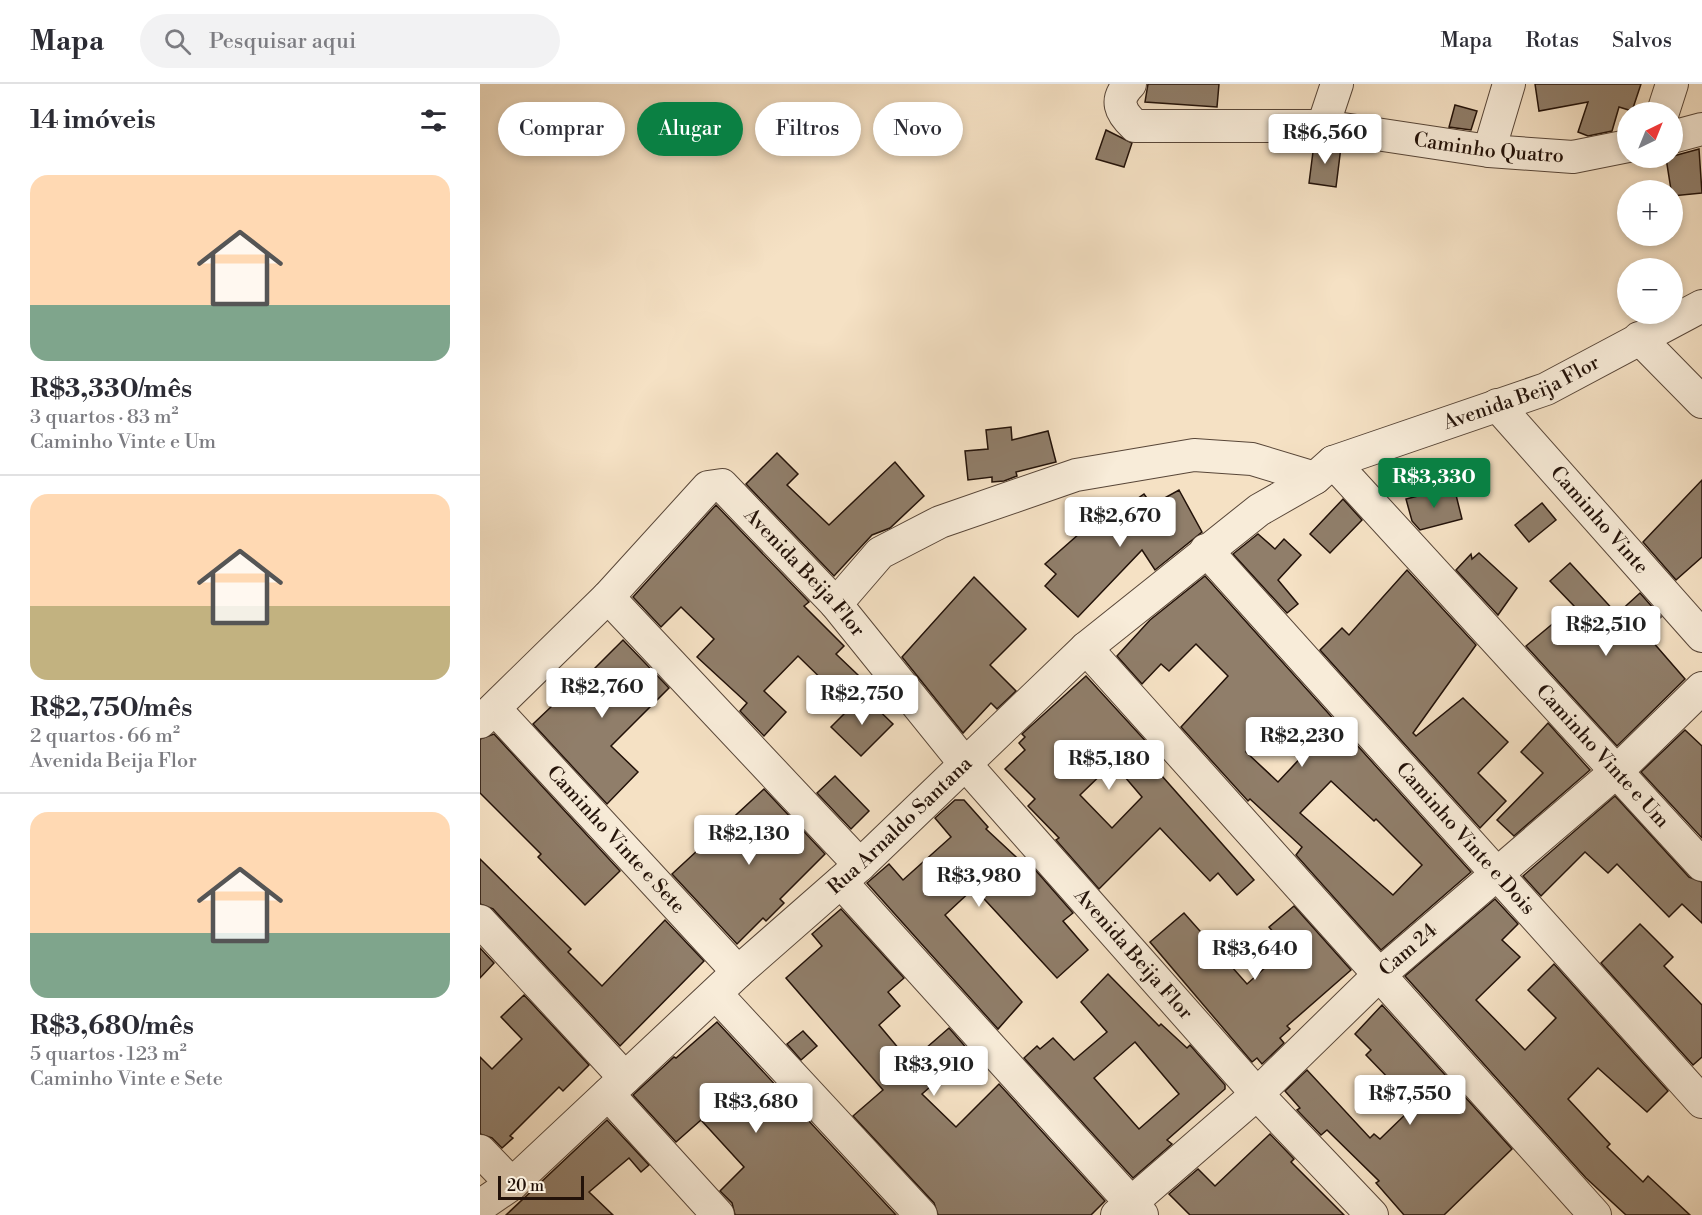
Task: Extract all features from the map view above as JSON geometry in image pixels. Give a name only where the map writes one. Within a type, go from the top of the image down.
[{"type":"street","name":"Caminho Quatro","points":[[1130,84],[1121,93],[1119,104],[1123,115],[1135,126],[1323,126],[1489,151],[1573,157],[1617,148]]},
{"type":"street","points":[[1323,126],[1337,84]]},
{"type":"street","points":[[1489,151],[1509,84]]},
{"type":"street","points":[[1667,102],[1672,84]]},
{"type":"street","points":[[1683,133],[1702,129]]},
{"type":"street","name":"Avenida Beija Flor","points":[[1324,470],[1546,389],[1702,306]]},
{"type":"street","points":[[1639,338],[1702,402]]},
{"type":"street","name":"Caminho Vinte","points":[[1497,405],[1702,636]]},
{"type":"street","points":[[836,604],[880,553],[940,522],[1076,475],[1194,455],[1252,459],[1324,470]]},
{"type":"street","name":"Rua Arnaldo Santana","points":[[480,1205],[512,1184],[738,972],[850,873],[966,765],[1086,648],[1259,510],[1324,470]]},
{"type":"street","name":"Caminho Vinte e Um","points":[[1324,470],[1618,770],[1702,864]]},
{"type":"street","name":"Avenida Beija Flor","points":[[488,715],[608,597],[708,487],[722,485],[836,604],[966,765],[1257,1094],[1371,1215]]},
{"type":"street","name":"Caminho Vinte e Dois","points":[[1206,550],[1702,1102]]},
{"type":"street","points":[[608,597],[850,873],[1130,1211]]},
{"type":"street","points":[[1086,648],[1378,976],[1595,1215]]},
{"type":"street","name":"Cam 24","points":[[1130,1211],[1257,1094],[1378,976],[1618,770],[1702,688]]},
{"type":"street","name":"Caminho Vinte e Sete","points":[[488,715],[738,972]]},
{"type":"street","points":[[480,921],[717,1215]]},
{"type":"street","points":[[716,994],[921,1215]]},
{"type":"street","points":[[480,1151],[512,1184]]},
{"type":"street","points":[[480,1205],[490,1215]]},
{"type":"building","points":[[1148,84],[1219,84],[1217,107],[1145,102]]},
{"type":"building","points":[[1535,84],[1641,84],[1635,102],[1617,102],[1617,114],[1612,131],[1588,136],[1578,132],[1588,102],[1539,111]]},
{"type":"building","points":[[1455,105],[1477,111],[1471,130],[1449,127]]},
{"type":"building","points":[[1106,130],[1132,143],[1124,167],[1096,159]]},
{"type":"building","points":[[1314,144],[1341,147],[1336,187],[1309,183]]},
{"type":"building","points":[[1699,149],[1702,193],[1683,195],[1683,180],[1669,180],[1668,168],[1683,168],[1683,153]]},
{"type":"building","points":[[1011,427],[1012,440],[1048,431],[1056,462],[1016,472],[1017,476],[1004,481],[992,482],[992,477],[968,480],[965,451],[988,449],[986,430]]},
{"type":"building","points":[[777,453],[798,474],[787,485],[829,525],[895,462],[924,496],[890,528],[872,535],[834,576],[746,484]]},
{"type":"building","points":[[1702,480],[1702,557],[1676,580],[1643,542]]},
{"type":"building","points":[[1454,487],[1462,519],[1420,530],[1412,521],[1406,499]]},
{"type":"building","points":[[1179,490],[1202,532],[1155,570],[1142,550],[1078,617],[1045,586],[1056,574],[1045,564],[1105,511],[1111,517],[1144,494],[1152,505]]},
{"type":"building","points":[[1343,499],[1362,520],[1330,553],[1310,534]]},
{"type":"building","points":[[1542,503],[1556,520],[1529,542],[1515,525]]},
{"type":"building","points":[[716,505],[809,602],[804,606],[844,646],[836,654],[858,675],[838,695],[798,656],[764,691],[786,712],[764,736],[740,711],[747,703],[697,657],[714,639],[681,607],[661,627],[633,597]]},
{"type":"building","points":[[1258,534],[1275,549],[1284,539],[1301,555],[1278,580],[1298,604],[1287,613],[1233,554]]},
{"type":"building","points":[[1479,553],[1517,588],[1498,615],[1456,570],[1471,554],[1472,559]]},
{"type":"building","points":[[1570,563],[1617,614],[1640,593],[1661,617],[1645,633],[1685,679],[1617,746],[1526,646],[1574,606],[1550,581]]},
{"type":"building","points":[[1407,570],[1476,645],[1413,733],[1416,736],[1463,698],[1508,742],[1478,773],[1506,801],[1480,828],[1320,650],[1342,628],[1349,635]]},
{"type":"building","points":[[1205,576],[1471,872],[1381,950],[1296,855],[1302,847],[1250,799],[1248,801],[1181,727],[1228,676],[1196,644],[1169,671],[1161,664],[1142,684],[1117,656],[1150,620]],"holes":[[[1276,721],[1307,751],[1278,782],[1246,752]],[[1331,781],[1374,821],[1376,819],[1422,865],[1393,895],[1300,813]]]},
{"type":"building","points":[[974,577],[1026,629],[990,665],[1016,691],[997,709],[991,703],[963,733],[902,657]]},
{"type":"building","points":[[623,640],[669,688],[611,746],[638,772],[607,804],[533,724],[572,687],[574,689]]},
{"type":"building","points":[[1086,676],[1162,759],[1154,767],[1254,880],[1237,895],[1218,873],[1210,881],[1160,828],[1099,889],[1056,840],[1059,838],[1028,806],[1035,799],[1005,769],[1025,750],[1019,743],[1025,737],[1022,734]],"holes":[[[1113,763],[1142,797],[1112,828],[1080,795]]]},
{"type":"building","points":[[863,695],[893,724],[861,756],[831,727]]},
{"type":"building","points":[[1548,723],[1590,770],[1514,836],[1497,820],[1543,773],[1521,752]]},
{"type":"building","points":[[1685,730],[1702,746],[1702,838],[1641,772]]},
{"type":"building","points":[[494,734],[620,871],[585,905],[538,857],[541,854],[480,793],[480,739]]},
{"type":"building","points":[[835,776],[869,811],[851,829],[817,793]]},
{"type":"building","points":[[764,789],[825,854],[780,899],[784,903],[766,921],[763,918],[737,944],[672,874]]},
{"type":"building","points":[[1615,796],[1689,877],[1702,882],[1702,923],[1682,904],[1669,917],[1617,864],[1608,873],[1585,852],[1541,896],[1523,876]]},
{"type":"building","points":[[955,800],[964,800],[988,827],[986,829],[1028,868],[1031,865],[1073,913],[1063,921],[1088,950],[1057,978],[974,888],[945,915],[1022,1002],[998,1029],[867,883],[889,864],[903,880],[951,837],[935,818]]},
{"type":"building","points":[[480,859],[571,949],[568,952],[602,986],[665,920],[704,961],[620,1046],[493,909],[480,904]]},
{"type":"building","points":[[1495,899],[1518,924],[1502,940],[1520,957],[1476,1000],[1525,1050],[1556,1018],[1528,990],[1554,964],[1668,1091],[1647,1112],[1598,1068],[1568,1099],[1610,1144],[1607,1147],[1643,1182],[1648,1176],[1690,1215],[1626,1215],[1586,1178],[1405,976]]},
{"type":"building","points":[[1294,906],[1351,970],[1287,1026],[1290,1029],[1280,1038],[1284,1043],[1262,1064],[1257,1058],[1252,1062],[1150,942],[1184,913],[1247,984],[1287,948],[1269,927]]},
{"type":"building","points":[[841,909],[904,978],[888,992],[900,1006],[879,1025],[910,1062],[949,1028],[970,1052],[922,1094],[956,1127],[999,1084],[1105,1201],[1091,1215],[938,1215],[934,1203],[853,1116],[883,1090],[786,978],[822,946],[812,934]]},
{"type":"building","points":[[1640,924],[1673,957],[1664,966],[1702,1005],[1702,1057],[1693,1065],[1601,963]]},
{"type":"building","points":[[480,948],[494,963],[480,978]]},
{"type":"building","points":[[1108,974],[1159,1026],[1161,1024],[1187,1048],[1190,1045],[1225,1085],[1225,1089],[1167,1140],[1172,1144],[1133,1178],[1024,1058],[1037,1046],[1040,1049],[1053,1038],[1074,1060],[1107,1032],[1081,1002]],"holes":[[[1135,1042],[1179,1094],[1139,1129],[1094,1078]]]},
{"type":"building","points":[[524,995],[589,1065],[563,1091],[559,1087],[510,1136],[513,1138],[502,1148],[492,1138],[480,1134],[480,1057],[492,1069],[522,1039],[501,1017]]},
{"type":"building","points":[[1382,1005],[1512,1149],[1444,1215],[1404,1215],[1376,1183],[1379,1181],[1327,1130],[1321,1135],[1297,1110],[1300,1108],[1285,1091],[1307,1070],[1370,1138],[1374,1134],[1380,1139],[1412,1108],[1391,1085],[1393,1083],[1366,1055],[1371,1050],[1355,1034]]},
{"type":"building","points":[[717,1022],[896,1215],[735,1215],[732,1203],[720,1191],[744,1167],[701,1120],[676,1142],[633,1095]]},
{"type":"building","points":[[803,1031],[817,1046],[801,1060],[787,1044]]},
{"type":"building","points":[[607,1120],[649,1165],[641,1172],[629,1158],[589,1192],[613,1215],[506,1215]]},
{"type":"building","points":[[1270,1134],[1294,1159],[1291,1162],[1344,1215],[1190,1215],[1169,1194],[1198,1169],[1215,1186]]}]
